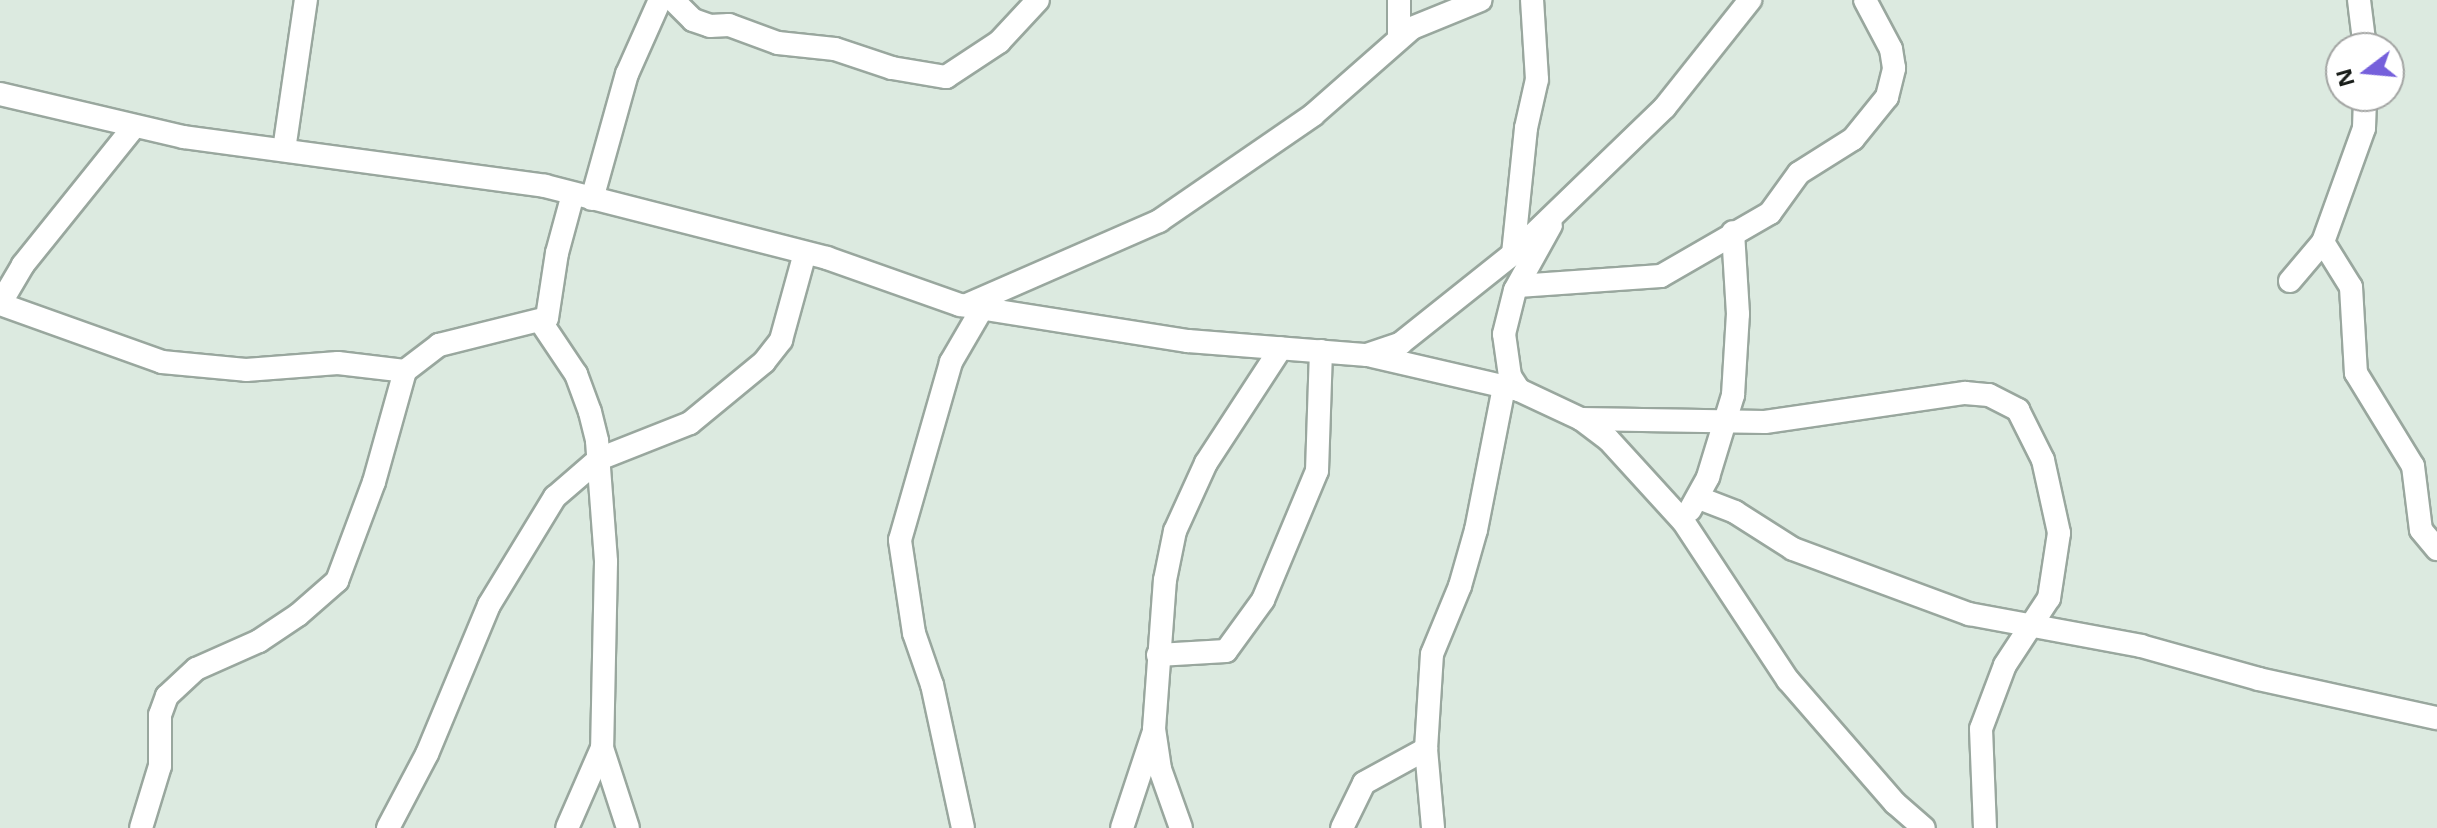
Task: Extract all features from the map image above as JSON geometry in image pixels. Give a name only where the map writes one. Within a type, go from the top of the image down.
[{"type":"street","points":[[284,150],[306,0]]},
{"type":"street","points":[[141,828],[160,766],[160,715],[177,683],[259,641],[323,598],[337,581],[374,482],[405,371],[439,345],[541,322],[552,308],[557,253],[583,196],[627,74],[660,0]]},
{"type":"street","points":[[673,0],[693,20],[710,26],[729,25],[778,43],[835,49],[892,68],[946,77],[999,42],[1038,0]]},
{"type":"street","points":[[1399,0],[1399,37]]},
{"type":"street","points":[[963,828],[932,685],[914,633],[900,540],[951,362],[974,306],[1183,206],[1313,115],[1399,37],[1481,0]]},
{"type":"street","points":[[1513,254],[1526,128],[1537,79],[1532,0]]},
{"type":"street","points":[[1367,355],[1401,343],[1513,254],[1665,107],[1750,0]]},
{"type":"street","points":[[1518,286],[1661,276],[1770,213],[1799,173],[1853,139],[1887,97],[1894,68],[1891,49],[1865,0]]},
{"type":"street","points":[[2359,0],[2363,32]]},
{"type":"street","points":[[0,94],[133,128],[583,196],[805,253],[974,306],[1188,341],[1367,355],[1512,388],[1581,419],[1638,467],[1683,521],[1788,680],[1895,803],[1924,828]]},
{"type":"street","points":[[2290,281],[2323,242],[2364,128],[2364,112]]},
{"type":"street","points":[[133,128],[23,265],[0,304],[162,362],[246,370],[338,363],[405,371]]},
{"type":"street","points":[[1433,828],[1426,749],[1432,654],[1460,586],[1512,388],[1504,334],[1518,286],[1561,207]]},
{"type":"street","points":[[1683,521],[1699,498],[1724,425],[1737,361],[1733,232]]},
{"type":"street","points":[[2323,242],[2351,287],[2356,373],[2413,466],[2421,530],[2437,549]]},
{"type":"street","points":[[388,828],[427,754],[489,605],[555,497],[599,459],[690,423],[770,357],[781,340],[805,253]]},
{"type":"street","points":[[541,322],[576,374],[599,459],[606,562],[602,748],[628,828]]},
{"type":"street","points":[[1181,828],[1160,769],[1154,729],[1167,567],[1188,494],[1281,348]]},
{"type":"street","points":[[1158,655],[1226,651],[1263,600],[1317,471],[1321,351]]},
{"type":"street","points":[[1581,419],[1689,418],[1724,425],[1965,393],[1989,395],[2018,410],[2043,460],[2059,533],[2049,598],[2005,665],[1981,729],[1985,828]]},
{"type":"street","points":[[1699,498],[1842,569],[1969,614],[2141,646],[2259,679],[2437,718]]},
{"type":"street","points":[[1122,828],[1154,729]]},
{"type":"street","points":[[567,828],[602,748]]},
{"type":"street","points":[[1342,828],[1364,783],[1426,749]]},
{"type":"street","points":[[1895,803],[1896,828]]}]
